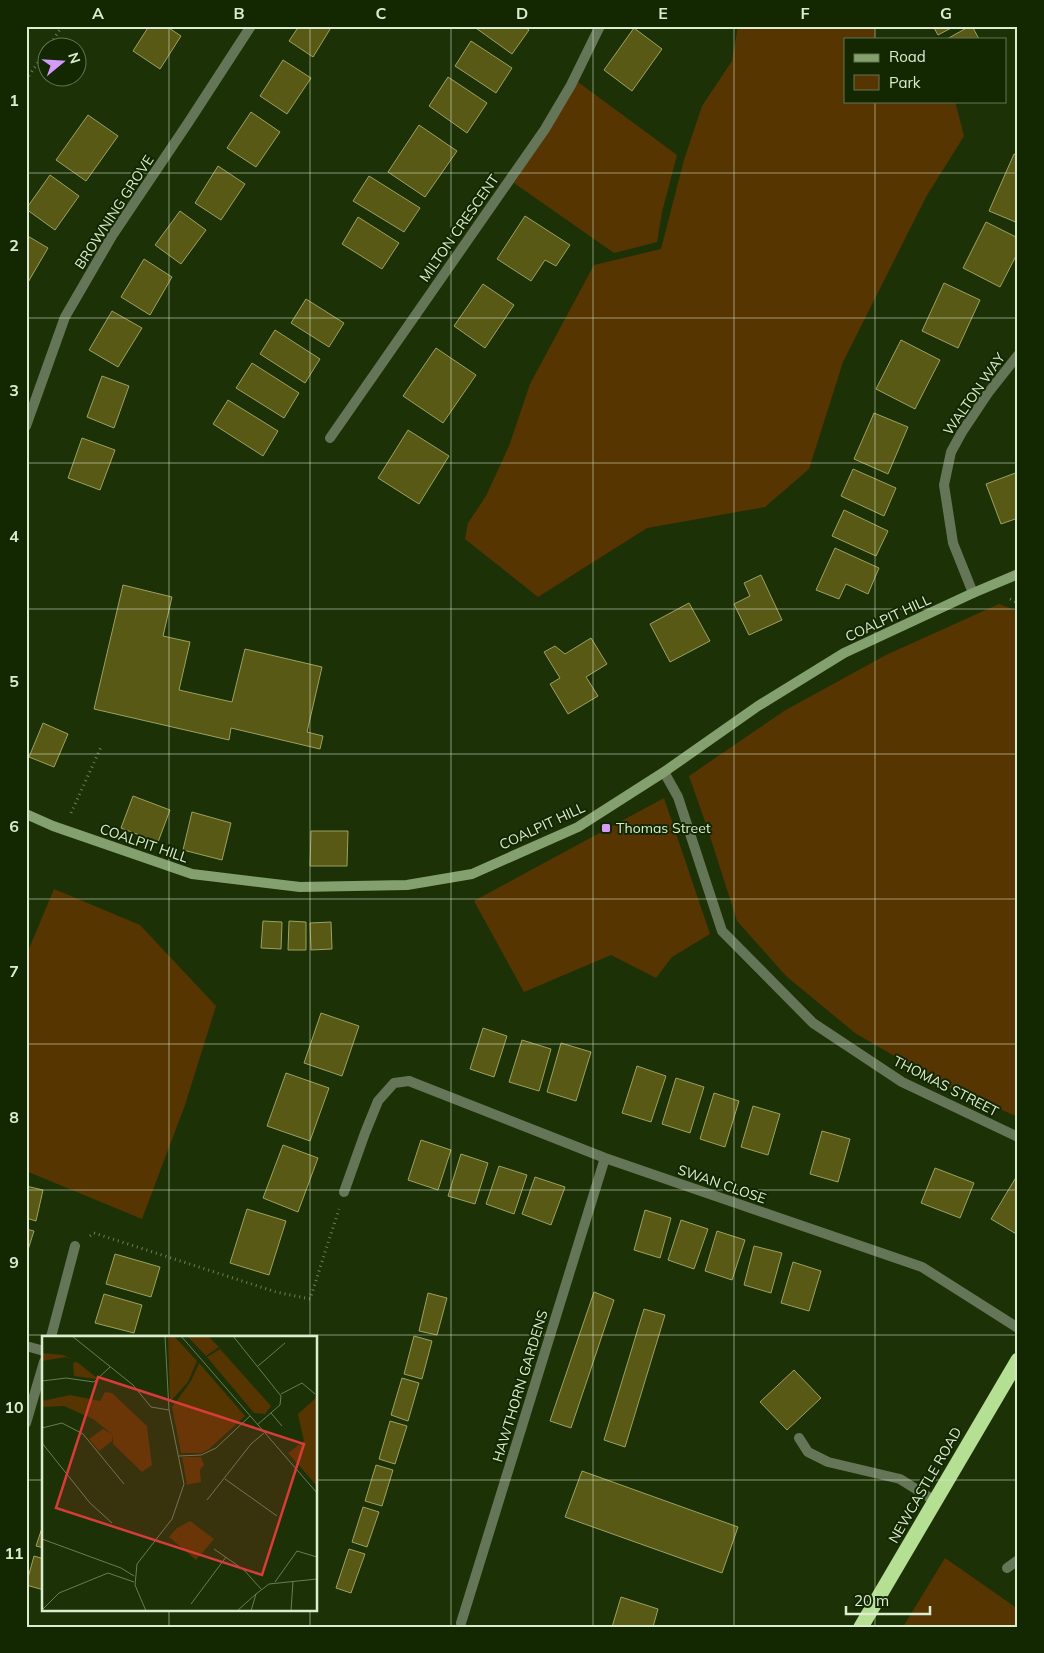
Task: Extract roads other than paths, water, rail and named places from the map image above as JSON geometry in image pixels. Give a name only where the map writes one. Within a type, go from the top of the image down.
[{"type":"highway","name":"NEWCASTLE ROAD","points":[[861,1627],[1018,1360]]},
{"type":"street","name":"BROWNING GROVE","points":[[26,426],[65,318],[112,236],[251,26]]},
{"type":"street","name":"MILTON CRESCENT","points":[[330,438],[545,129],[571,86],[600,26]]},
{"type":"street","name":"WALTON WAY","points":[[973,593],[953,544],[944,485],[951,452],[962,432],[988,393],[1018,354]]},
{"type":"street","name":"COALPIT HILL","points":[[26,814],[64,830],[192,874],[300,886],[407,885],[472,874],[578,827],[664,772],[758,706],[844,654],[973,593],[1018,574]]},
{"type":"street","name":"THOMAS STREET","points":[[664,772],[678,797],[722,931],[813,1023],[902,1082],[1018,1137]]},
{"type":"street","name":"SWAN CLOSE","points":[[344,1192],[378,1101],[394,1082],[409,1081],[605,1158],[922,1268],[1018,1328]]},
{"type":"street","name":"HAWTHORN GARDENS","points":[[461,1623],[605,1158]]},
{"type":"street","points":[[51,1336],[75,1246]]},
{"type":"street","points":[[26,1346],[42,1350]]},
{"type":"street","points":[[26,1423],[42,1369]]},
{"type":"street","points":[[799,1438],[808,1452],[828,1462],[900,1479],[935,1501]]},
{"type":"street","points":[[1007,1568],[1018,1560]]},
{"type":"place","name":"Thomas Street","points":[[606,828]]}]
